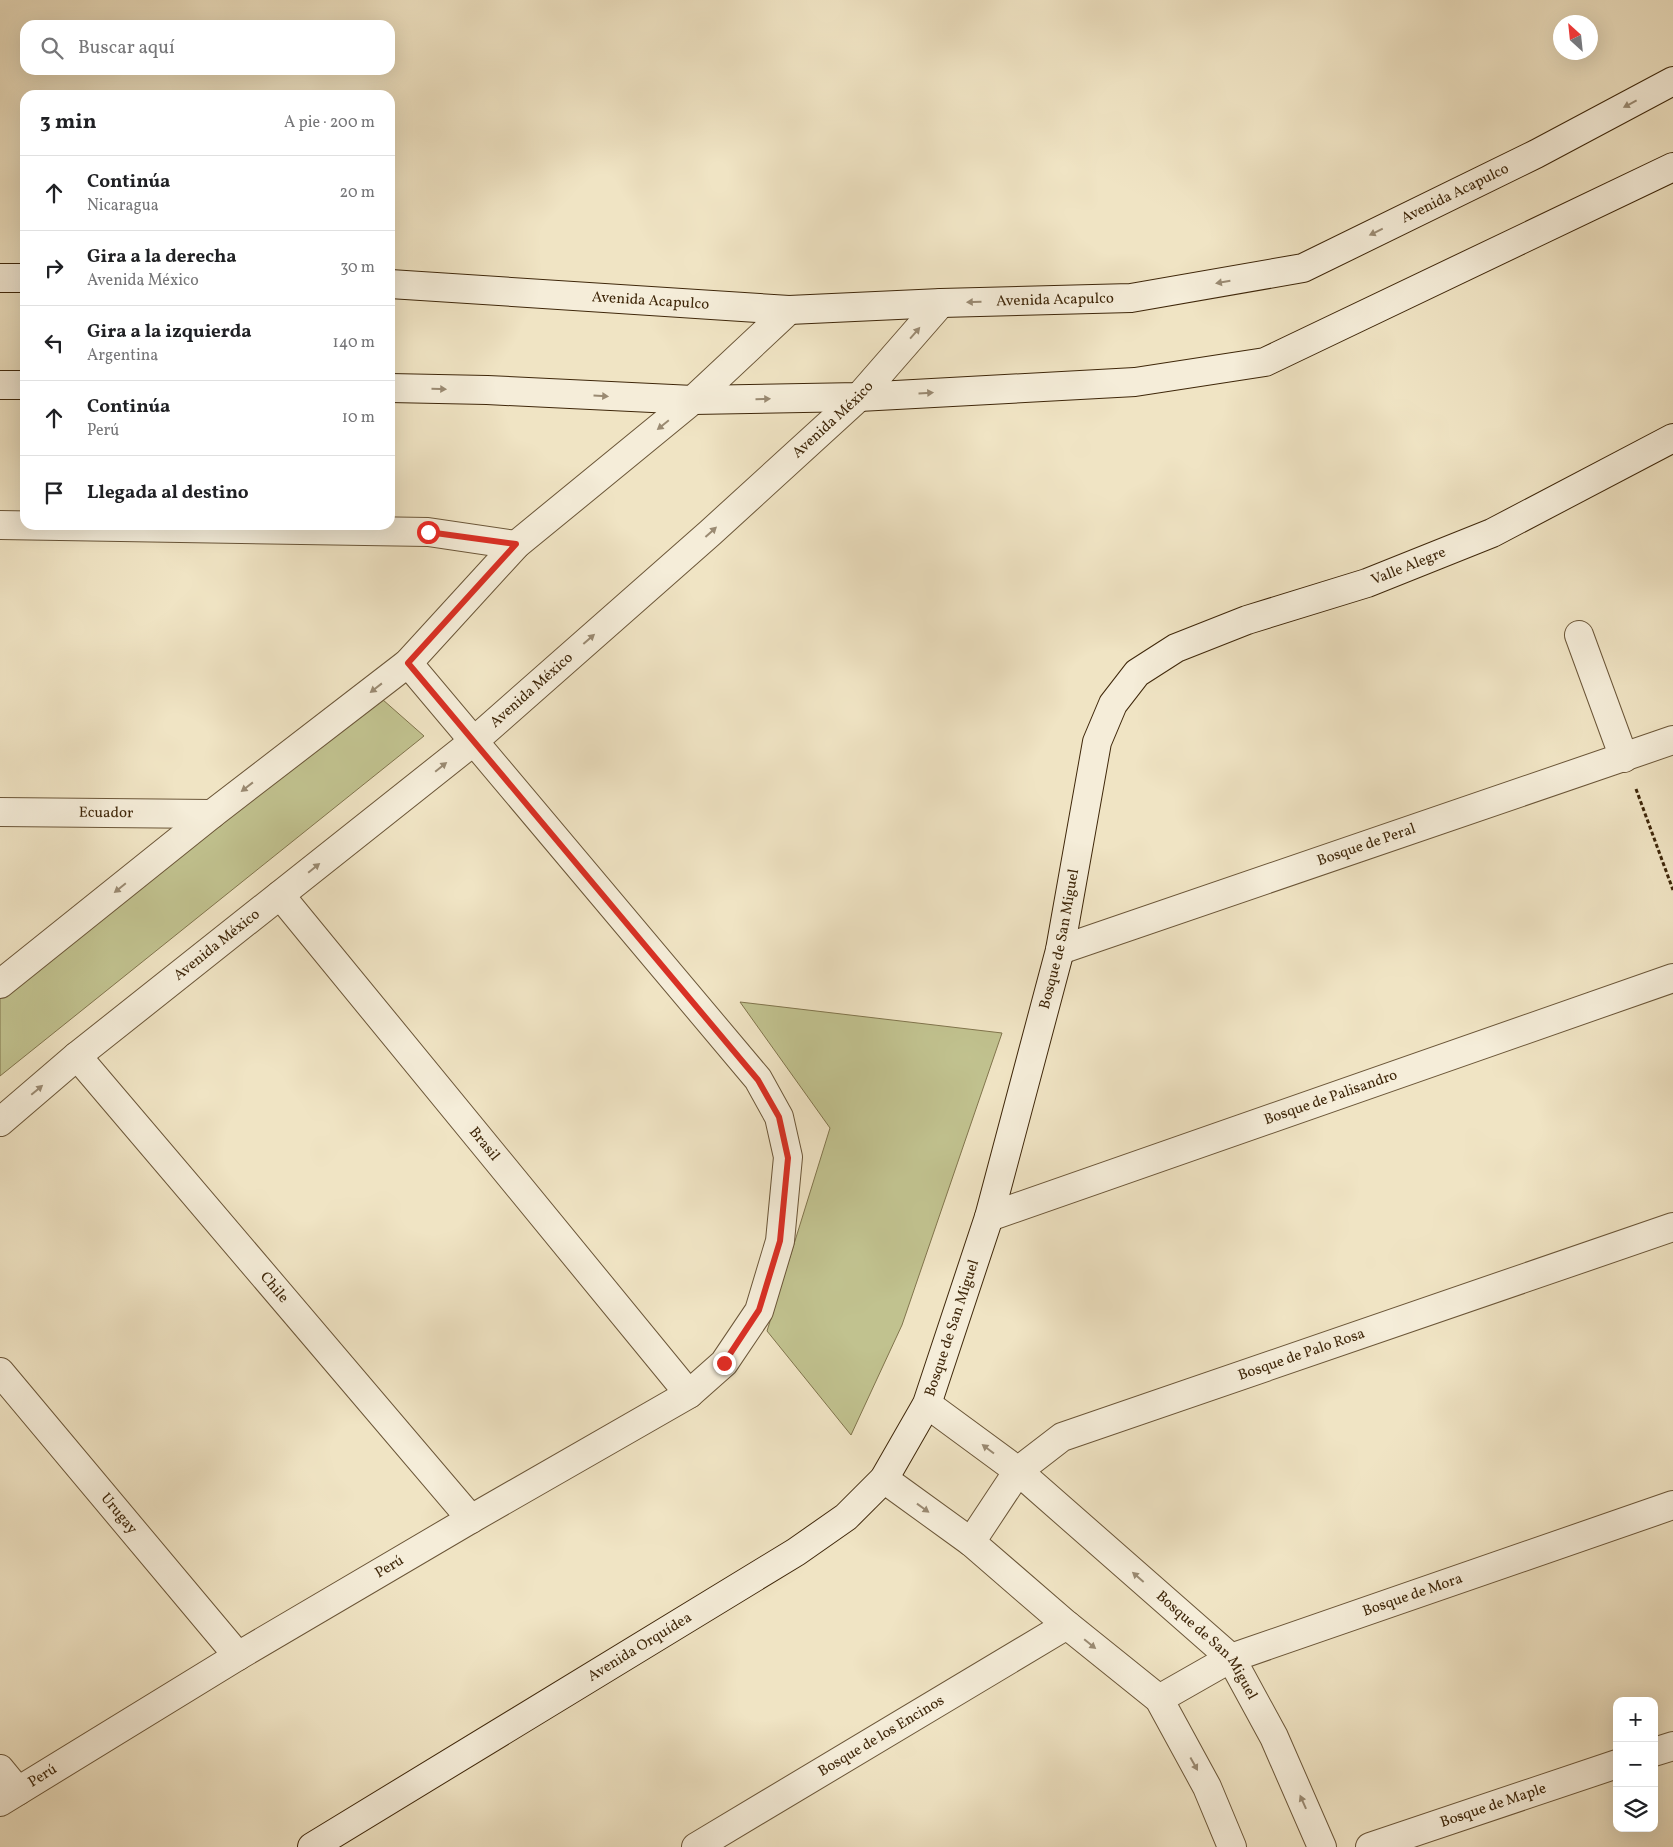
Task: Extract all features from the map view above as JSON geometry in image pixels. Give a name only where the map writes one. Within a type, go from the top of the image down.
[{"type":"street","name":"Avenida Acapulco","points":[[395,284],[789,310],[941,303],[1131,298],[1303,268],[1536,154],[1673,81]]},
{"type":"street","points":[[395,388],[496,390],[693,400],[859,397],[1136,382],[1265,362],[1673,167]]},
{"type":"street","points":[[0,278],[20,278]]},
{"type":"street","name":"Avenida México","points":[[0,1122],[78,1056],[474,741],[710,533],[859,397],[941,303]]},
{"type":"street","points":[[0,984],[212,814],[408,663],[516,544],[693,400],[789,310]]},
{"type":"street","points":[[0,385],[20,385]]},
{"type":"street","name":"Valle Alegre","points":[[1137,673],[1176,648],[1247,620],[1366,584],[1492,533],[1673,438]]},
{"type":"street","points":[[0,525],[20,525]]},
{"type":"street","points":[[306,530],[428,532],[516,544]]},
{"type":"street","points":[[1579,635],[1624,758]]},
{"type":"street","name":"Perú","points":[[9,1796],[238,1656],[471,1519],[690,1394],[724,1363],[759,1310],[780,1241],[784,1205],[788,1158],[779,1117],[758,1080],[408,663]]},
{"type":"street","name":"Bosque de San Miguel","points":[[1137,673],[1113,704],[1097,742],[1060,950],[989,1217],[927,1404],[1018,1472],[1231,1658],[1274,1737],[1322,1847]]},
{"type":"street","name":"Bosque de Peral","points":[[1060,950],[1673,740]]},
{"type":"street","name":"Ecuador","points":[[0,812],[212,814]]},
{"type":"street","name":"Brasil","points":[[280,896],[690,1394]]},
{"type":"street","name":"Bosque de Palisandro","points":[[989,1217],[1673,978]]},
{"type":"street","name":"Chile","points":[[78,1056],[471,1519]]},
{"type":"street","name":"Bosque de Palo Rosa","points":[[971,1542],[1018,1472],[1062,1437],[1673,1227]]},
{"type":"street","name":"Urugay","points":[[0,1372],[238,1656]]},
{"type":"street","name":"Avenida Orquídea","points":[[312,1847],[796,1552],[846,1517],[884,1479],[927,1404]]},
{"type":"street","points":[[884,1479],[971,1542],[1067,1626],[1159,1699],[1207,1787],[1232,1847]]},
{"type":"street","name":"Bosque de Mora","points":[[1159,1699],[1231,1658],[1673,1505]]},
{"type":"street","name":"Bosque de los Encinos","points":[[696,1847],[1067,1626]]},
{"type":"street","points":[[1658,1751],[1673,1746]]},
{"type":"street","name":"Bosque de Maple","points":[[1370,1847],[1613,1765]]},
{"type":"street","points":[[0,1769],[9,1796]]},
{"type":"path","points":[[1624,758],[1673,890]]},
{"type":"green space","points":[[374,692],[424,736],[0,1076],[0,998]]},
{"type":"green space","points":[[740,1002],[1002,1033],[902,1325],[851,1435],[767,1331],[830,1128]]},
{"type":"route","points":[[428,532],[516,544],[408,663],[758,1080],[779,1117],[788,1158],[780,1241],[759,1310],[724,1363]]}]
